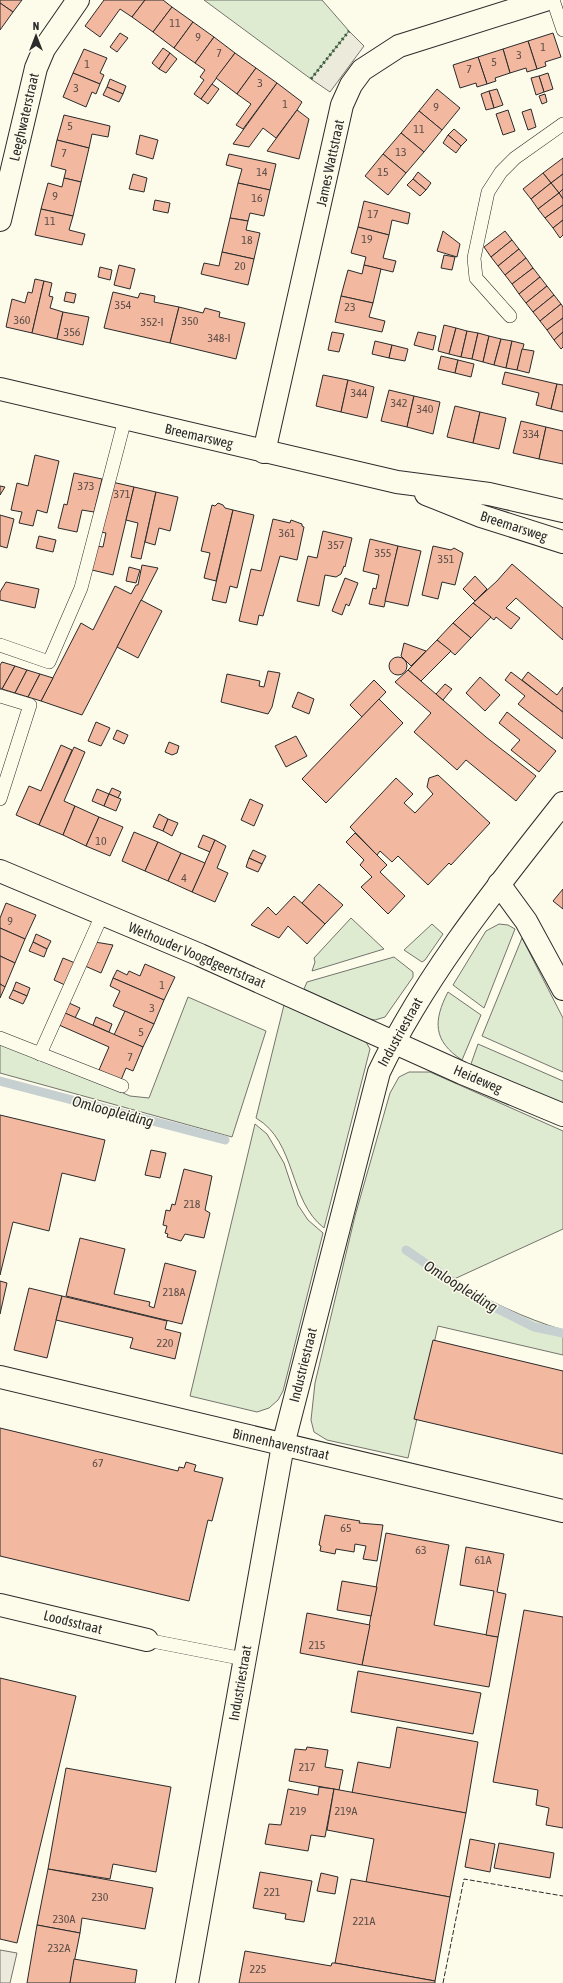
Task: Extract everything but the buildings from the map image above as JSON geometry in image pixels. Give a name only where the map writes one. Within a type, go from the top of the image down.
[{"type":"street","name":"Leeghwaterstraat","points":[[0,220],[36,68],[44,49],[78,0]]},
{"type":"street","name":"James Wattstraat","points":[[264,452],[342,105],[350,85],[362,70],[400,46],[545,0]]},
{"type":"street","name":"Breemarsweg","points":[[0,388],[264,452],[397,482],[489,494],[563,511]]},
{"type":"street","name":"Breemarsweg","points":[[397,482],[481,516],[563,542]]},
{"type":"street","name":"Industriestraat","points":[[187,1983],[283,1445],[378,1072],[393,1041],[433,976],[499,884],[563,803]]},
{"type":"street","name":"Wethouder Voogdgeertstraat","points":[[0,872],[214,961],[393,1041]]},
{"type":"street","points":[[499,884],[526,921],[563,989]]},
{"type":"street","name":"Heideweg","points":[[393,1041],[462,1073],[563,1115]]},
{"type":"street","name":"Binnenhavenstraat","points":[[0,1377],[563,1511]]},
{"type":"street","name":"Loodsstraat","points":[[0,1604],[147,1640]]},
{"type":"lane","points":[[553,0],[563,30]]},
{"type":"lane","points":[[510,316],[476,278],[474,258],[488,192],[501,172],[515,158],[563,124]]},
{"type":"lane","points":[[0,645],[49,662],[81,588],[125,419]]},
{"type":"lane","points":[[0,696],[30,705],[0,799]]},
{"type":"lane","points":[[40,1054],[102,915]]},
{"type":"lane","points":[[0,1038],[122,1086]]},
{"type":"lane","points":[[147,1640],[244,1659]]},
{"type":"green space","points":[[204,0],[322,0],[349,31],[311,79]]},
{"type":"green space","points":[[351,918],[384,949],[312,971],[315,962],[314,958]]},
{"type":"green space","points":[[432,924],[443,934],[422,962],[404,950]]},
{"type":"green space","points":[[499,924],[508,925],[515,929],[484,1008],[453,985],[486,931]]},
{"type":"green space","points":[[522,938],[563,1018],[563,1072],[482,1036]]},
{"type":"green space","points":[[394,957],[413,972],[413,977],[385,1017],[375,1020],[370,1019],[304,989],[307,982]]},
{"type":"green space","points":[[448,992],[481,1015],[462,1060],[452,1053],[445,1045],[438,1030],[440,1012]]},
{"type":"green space","points":[[188,997],[266,1031],[232,1137],[0,1073],[0,1039],[130,1096],[149,1098]]},
{"type":"green space","points":[[284,1005],[366,1042],[370,1049],[324,1228],[312,1216],[304,1202],[279,1141],[269,1128],[256,1118]]},
{"type":"green space","points":[[478,1044],[563,1081],[563,1104],[471,1064]]},
{"type":"green space","points":[[409,1072],[430,1072],[563,1131],[563,1229],[452,1280],[506,1308],[563,1330],[563,1355],[438,1326],[408,1458],[327,1440],[314,1432],[311,1420],[315,1383],[355,1216],[390,1093],[399,1077]]},
{"type":"green space","points":[[255,1124],[267,1134],[284,1163],[298,1205],[308,1220],[323,1233],[283,1391],[278,1400],[269,1408],[257,1412],[190,1396]]},
{"type":"shaded area","points":[[349,31],[364,46],[330,92],[311,79]]},
{"type":"shaded area","points":[[0,1950],[17,1953],[10,1983],[0,1983]]},
{"type":"waterway","name":"Omloopleiding","points":[[0,1081],[225,1140]]},
{"type":"waterway","name":"Omloopleiding","points":[[406,1250],[478,1299],[534,1327],[563,1333]]},
{"type":"hedge","points":[[311,79],[349,31]]},
{"type":"fence","points":[[443,1983],[464,1879],[563,1896]]}]
